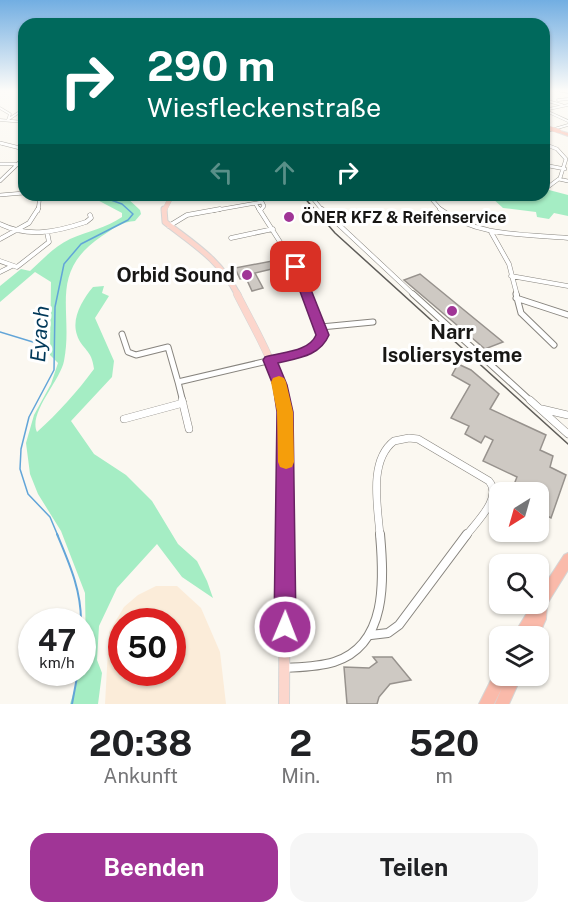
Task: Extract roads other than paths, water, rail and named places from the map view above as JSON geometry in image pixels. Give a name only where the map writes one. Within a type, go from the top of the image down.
[{"type":"highway","points":[[550,130],[568,135]]},
{"type":"highway","points":[[549,591],[568,560]]},
{"type":"highway","points":[[486,704],[495,686]]},
{"type":"highway","points":[[502,704],[510,686]]},
{"type":"main road","points":[[169,201],[162,217],[169,226],[222,268],[233,285],[280,385],[286,430],[284,704]]},
{"type":"street","points":[[550,128],[568,123]]},
{"type":"street","points":[[0,143],[18,148]]},
{"type":"street","points":[[550,147],[564,155],[566,159],[565,169],[559,179],[550,186]]},
{"type":"street","points":[[0,164],[16,164]]},
{"type":"street","points":[[0,180],[16,164]]},
{"type":"street","points":[[550,166],[565,169]]},
{"type":"street","points":[[559,179],[568,181]]},
{"type":"street","points":[[0,195],[18,194]]},
{"type":"street","points":[[0,239],[37,217],[41,208],[40,201]]},
{"type":"street","points":[[315,201],[354,241],[568,434]]},
{"type":"street","points":[[433,201],[439,209],[453,218],[490,232],[568,238]]},
{"type":"street","points":[[169,226],[187,215],[255,203],[296,267],[321,327],[322,335],[319,344],[306,352],[178,382]]},
{"type":"street","points":[[0,224],[14,232],[47,232],[86,222],[91,218],[90,215]]},
{"type":"street","points":[[231,238],[273,229]]},
{"type":"street","points":[[0,261],[17,267],[49,242],[47,232]]},
{"type":"street","points":[[490,232],[509,264],[521,314],[554,345]]},
{"type":"street","points":[[0,272],[12,266]]},
{"type":"street","points":[[511,276],[568,286]]},
{"type":"street","points":[[516,298],[568,315]]},
{"type":"street","points":[[321,327],[373,322]]},
{"type":"street","points":[[122,334],[128,352],[136,355],[168,346],[189,429]]},
{"type":"street","points":[[124,419],[183,403]]},
{"type":"street","points":[[542,409],[568,415]]},
{"type":"street","points":[[558,424],[568,426]]},
{"type":"street","points":[[284,668],[329,665],[352,654],[370,635],[383,568],[378,475],[385,452],[392,442],[399,437],[407,436],[418,439],[489,481],[494,493],[493,499],[399,625],[388,633],[370,635]]},
{"type":"waterway","name":"Eyach","points":[[58,536],[50,517],[28,494],[20,469],[21,449],[29,417],[54,370],[55,307],[64,264],[81,244],[128,220],[133,214],[122,204],[114,201]]},
{"type":"waterway","points":[[0,332],[46,346]]},
{"type":"waterway","name":"Eyach","points":[[57,534],[77,587],[80,608]]},
{"type":"waterway","name":"Eyach","points":[[72,704],[75,686]]},
{"type":"railway","points":[[307,201],[335,233],[568,444]]},
{"type":"place","name":"ÖNER KFZ & Reifenservice","points":[[289,217]]},
{"type":"place","name":"Orbid Sound","points":[[247,275]]},
{"type":"place","name":"Narr Isoliersysteme","points":[[452,311]]}]
